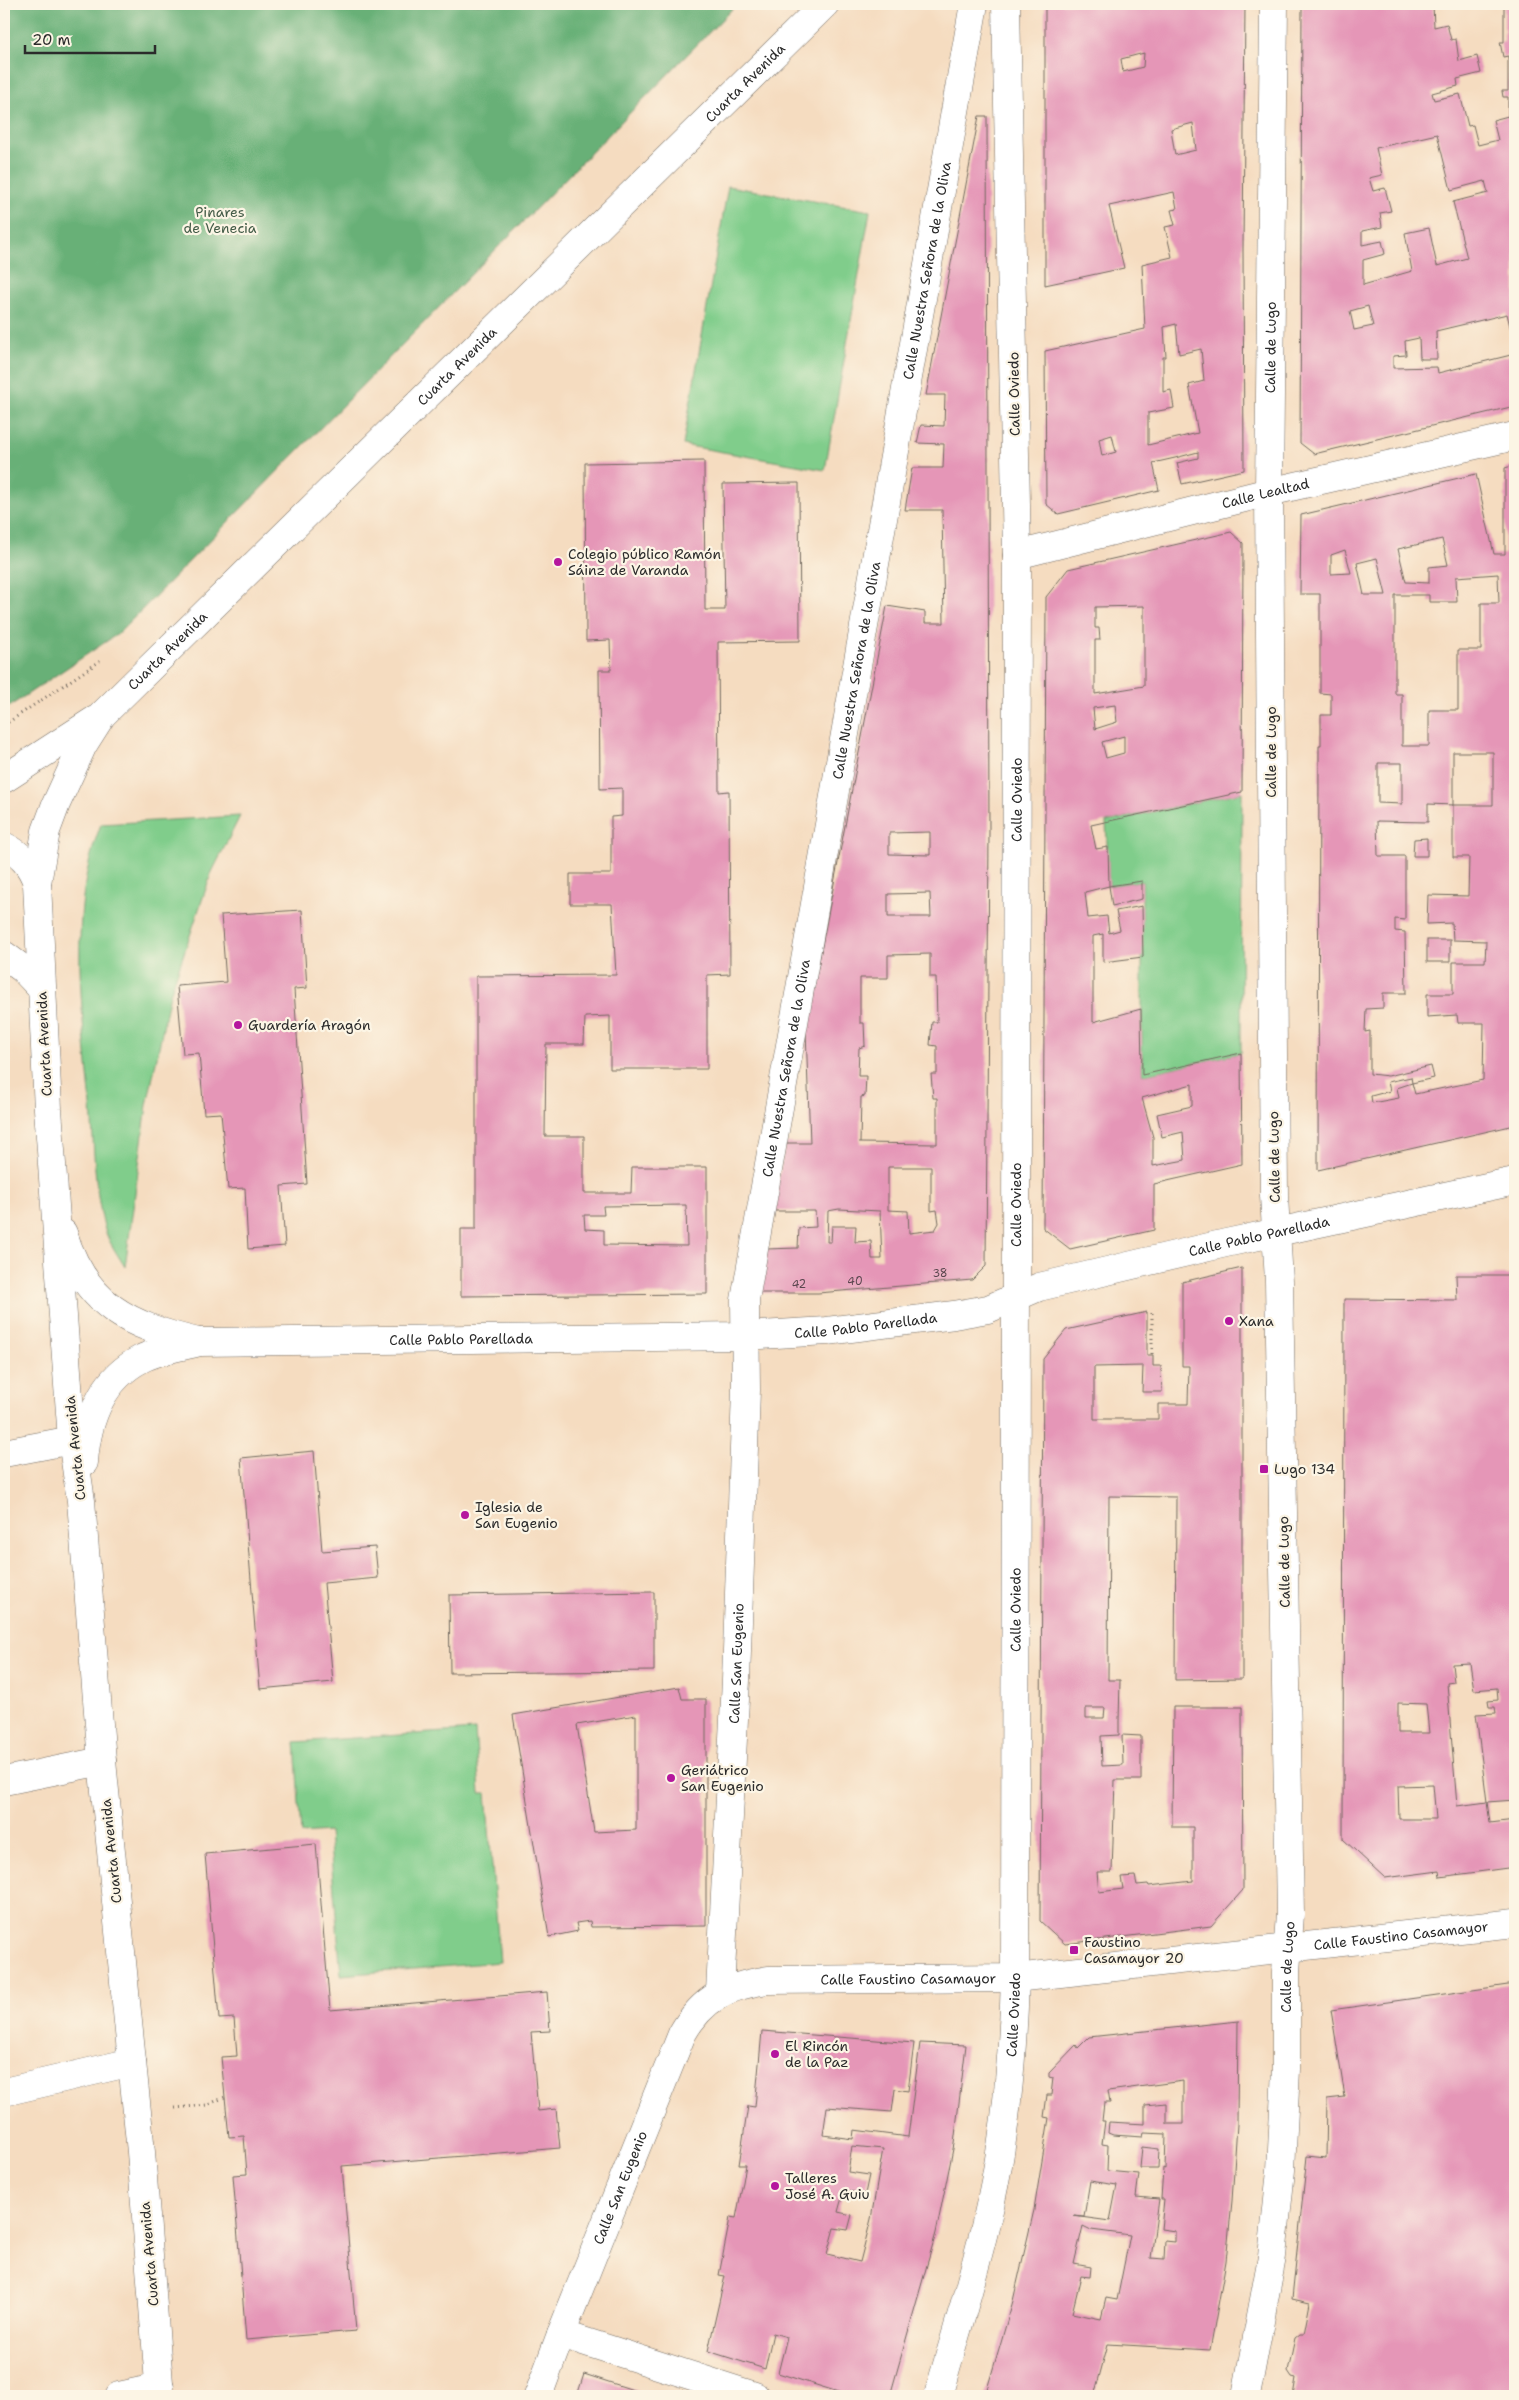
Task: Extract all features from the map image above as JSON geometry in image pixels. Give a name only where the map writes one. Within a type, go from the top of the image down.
[{"type":"street","name":"Cuarta Avenida","points":[[160,2392],[137,2113],[102,1761],[81,1501],[72,1440],[54,1203],[41,988],[37,883],[46,831],[83,745],[102,715],[825,4]]},
{"type":"street","name":"Calle Nuestra Señora de la Oliva","points":[[744,1336],[745,1300],[974,4]]},
{"type":"street","name":"Calle Oviedo","points":[[938,2396],[992,2201],[1004,2128],[1010,2067],[1015,1978],[1017,555],[1006,4]]},
{"type":"street","name":"Calle de Lugo","points":[[1246,2396],[1272,2257],[1281,2170],[1286,2069],[1286,1972],[1289,1946],[1280,1280],[1276,1232],[1269,492],[1274,4]]},
{"type":"street","name":"Calle Lealtad","points":[[1017,555],[1269,492],[1515,436]]},
{"type":"street","points":[[4,779],[102,715]]},
{"type":"street","points":[[4,846],[24,859],[32,870],[37,883]]},
{"type":"street","points":[[4,955],[23,969],[41,988]]},
{"type":"street","name":"Calle Pablo Parellada","points":[[81,1501],[85,1440],[100,1397],[112,1381],[142,1358],[200,1342],[744,1336],[827,1331],[954,1315],[988,1308],[1040,1287],[1276,1232],[1515,1181]]},
{"type":"street","name":"Calle Pablo Parellada","points":[[54,1203],[65,1238],[77,1266],[94,1292],[113,1310],[140,1325],[200,1342]]},
{"type":"street","name":"Calle San Eugenio","points":[[720,1992],[736,1680],[746,1390],[744,1336]]},
{"type":"street","points":[[4,1453],[72,1440]]},
{"type":"street","points":[[4,1781],[102,1761]]},
{"type":"street","name":"Calle Faustino Casamayor","points":[[749,1983],[786,1979],[1015,1978],[1289,1946],[1515,1923]]},
{"type":"street","name":"Calle San Eugenio","points":[[538,2396],[560,2334],[682,2034],[694,2015],[720,1992],[749,1983]]},
{"type":"street","points":[[4,2092],[132,2062]]},
{"type":"street","points":[[560,2334],[755,2396]]},
{"type":"street","points":[[118,2396],[160,2392]]},
{"type":"path","points":[[1152,1311],[1152,1354]]},
{"type":"path","points":[[137,2113],[207,2104],[225,2097]]},
{"type":"green space","name":"Pinares de Venecia","points":[[4,4],[737,4],[119,633],[4,710]]},
{"type":"green space","points":[[728,186],[870,211],[825,470],[683,445]]},
{"type":"green space","points":[[1242,792],[1241,1053],[1142,1075],[1142,881],[1109,886],[1106,822]]},
{"type":"green space","points":[[240,816],[211,874],[170,994],[147,1105],[125,1267],[105,1230],[101,1215],[95,1169],[81,1000],[80,964],[80,928],[90,858],[101,824]]},
{"type":"green space","points":[[475,1730],[480,1793],[486,1793],[500,1962],[341,1975],[329,1832],[301,1834],[295,1742]]},
{"type":"building","points":[[1045,4],[1245,4],[1244,470],[1182,484],[1177,463],[1198,458],[1198,452],[1153,463],[1159,490],[1058,514],[1046,504],[1045,351],[1145,329],[1142,264],[1172,257],[1165,227],[1175,225],[1171,210],[1177,209],[1174,192],[1109,206],[1124,268],[1045,285]],"holes":[[[1144,53],[1143,67],[1123,72],[1121,59]],[[1193,123],[1196,150],[1175,155],[1171,129]],[[1176,324],[1179,354],[1201,349],[1204,381],[1189,385],[1198,433],[1148,445],[1148,413],[1174,408],[1171,390],[1163,392],[1163,357],[1166,357],[1164,327]],[[1112,435],[1116,452],[1102,456],[1099,439]]]},
{"type":"building","points":[[1302,4],[1433,4],[1434,27],[1447,24],[1451,40],[1456,39],[1459,61],[1477,56],[1481,73],[1457,79],[1458,86],[1432,93],[1434,100],[1460,94],[1468,126],[1473,125],[1478,145],[1498,140],[1493,120],[1508,116],[1508,97],[1503,97],[1502,91],[1508,91],[1508,56],[1503,57],[1500,42],[1504,42],[1504,4],[1515,4],[1515,347],[1507,314],[1436,331],[1437,359],[1420,359],[1419,338],[1405,341],[1406,355],[1393,356],[1393,368],[1437,367],[1438,373],[1515,354],[1515,406],[1314,454],[1300,443]],"holes":[[[1437,134],[1451,190],[1485,181],[1488,193],[1453,202],[1467,258],[1437,266],[1429,228],[1405,233],[1412,271],[1363,285],[1363,260],[1385,254],[1382,241],[1362,245],[1362,231],[1382,227],[1380,213],[1391,211],[1385,188],[1373,191],[1369,178],[1382,175],[1376,148]],[[1368,306],[1373,326],[1354,330],[1350,311]]]},
{"type":"building","points":[[979,116],[987,116],[989,832],[986,1266],[972,1280],[818,1293],[759,1293],[766,1249],[798,1248],[799,1228],[816,1227],[815,1211],[773,1211],[785,1143],[810,1143],[806,1030],[887,606],[925,612],[925,623],[944,623],[942,510],[905,510],[912,468],[943,468],[944,444],[917,443],[921,425],[944,426],[945,395],[926,395]],"holes":[[[930,832],[930,855],[889,854],[889,833]],[[930,893],[931,917],[888,917],[888,894]],[[930,954],[930,977],[936,977],[937,1022],[932,1022],[930,1045],[937,1046],[937,1074],[931,1074],[933,1098],[937,1098],[937,1144],[860,1143],[861,1097],[865,1096],[866,1076],[858,1076],[859,1048],[865,1046],[864,1023],[860,1023],[860,978],[888,978],[888,955]],[[888,1167],[931,1167],[931,1211],[937,1210],[939,1223],[935,1230],[909,1233],[908,1211],[888,1210]],[[839,1209],[880,1211],[882,1259],[872,1259],[871,1241],[855,1242],[856,1226],[832,1226],[831,1242],[827,1242],[828,1211]]]},
{"type":"building","points":[[704,461],[705,610],[725,610],[723,484],[799,483],[800,641],[718,642],[719,792],[729,791],[730,974],[707,975],[707,1069],[610,1069],[610,1016],[585,1017],[584,1044],[546,1044],[545,1136],[584,1136],[584,1193],[631,1193],[632,1167],[707,1167],[707,1294],[461,1296],[461,1229],[476,1229],[476,976],[616,975],[612,904],[570,904],[570,874],[611,874],[611,817],[622,816],[622,788],[600,789],[599,670],[611,670],[610,640],[586,641],[585,463]],"holes":[[[686,1205],[687,1246],[604,1245],[604,1230],[585,1229],[584,1215],[604,1215],[603,1206]]]},
{"type":"building","points":[[1515,465],[1515,1125],[1318,1170],[1319,746],[1321,746],[1321,715],[1331,715],[1331,694],[1320,693],[1320,594],[1300,594],[1301,515],[1476,474],[1494,554],[1505,554],[1505,468]],"holes":[[[1442,539],[1448,565],[1429,567],[1429,583],[1406,582],[1398,549]],[[1345,550],[1351,573],[1331,574],[1331,555]],[[1377,558],[1386,595],[1364,595],[1357,563]],[[1498,574],[1499,603],[1481,603],[1481,650],[1458,650],[1458,710],[1429,710],[1429,746],[1402,746],[1402,694],[1395,694],[1395,595],[1429,595],[1429,602],[1457,602],[1456,577]],[[1453,752],[1493,752],[1493,805],[1453,805]],[[1378,763],[1402,763],[1402,804],[1378,803]],[[1428,804],[1453,805],[1453,857],[1469,857],[1468,896],[1428,895],[1427,924],[1452,923],[1453,940],[1486,941],[1485,962],[1453,962],[1453,994],[1427,994],[1427,1017],[1457,1015],[1458,1023],[1484,1023],[1483,1080],[1415,1094],[1412,1083],[1434,1078],[1431,1066],[1388,1076],[1370,1074],[1370,1031],[1365,1032],[1366,1009],[1383,1008],[1383,993],[1406,993],[1405,932],[1395,931],[1395,919],[1405,920],[1405,856],[1378,856],[1377,821],[1428,822]],[[1411,1077],[1412,1083],[1397,1088],[1399,1098],[1372,1103],[1371,1096],[1390,1091],[1388,1082]]]},
{"type":"building","points":[[1231,532],[1243,543],[1242,792],[1091,825],[1096,849],[1108,847],[1109,886],[1085,892],[1088,918],[1107,916],[1109,933],[1120,930],[1116,911],[1142,906],[1143,957],[1103,962],[1103,934],[1093,936],[1093,1022],[1141,1009],[1142,1075],[1241,1053],[1242,1164],[1154,1184],[1154,1230],[1070,1249],[1043,1228],[1046,597],[1068,569]],"holes":[[[1144,606],[1144,686],[1095,694],[1095,640],[1100,640],[1099,628],[1095,628],[1095,607]],[[1115,705],[1117,722],[1095,729],[1093,708]],[[1124,736],[1124,753],[1106,758],[1102,742]],[[1192,1084],[1192,1106],[1157,1114],[1162,1137],[1183,1132],[1185,1160],[1153,1166],[1153,1137],[1142,1098]]]},
{"type":"building","points":[[1427,838],[1427,856],[1413,856],[1414,839]]},
{"type":"building","points":[[1142,881],[1142,899],[1112,906],[1109,886]]},
{"type":"building","points":[[302,910],[307,988],[294,989],[307,1184],[281,1186],[285,1246],[248,1249],[245,1188],[228,1189],[221,1113],[204,1114],[199,1053],[183,1054],[177,986],[226,982],[221,915]]},
{"type":"building","points":[[1427,940],[1450,940],[1450,962],[1427,962]]},
{"type":"building","points":[[1242,1268],[1242,1679],[1175,1680],[1176,1497],[1109,1496],[1108,1680],[1120,1680],[1119,1735],[1101,1736],[1102,1766],[1123,1765],[1122,1735],[1141,1736],[1141,1780],[1115,1780],[1112,1872],[1097,1872],[1099,1892],[1123,1889],[1121,1877],[1135,1876],[1137,1885],[1148,1884],[1149,1886],[1193,1881],[1193,1827],[1172,1827],[1173,1707],[1242,1707],[1243,1890],[1211,1926],[1065,1944],[1040,1921],[1043,1359],[1066,1330],[1147,1312],[1147,1355],[1153,1355],[1153,1366],[1161,1366],[1162,1392],[1142,1392],[1143,1366],[1094,1367],[1094,1419],[1158,1419],[1158,1404],[1188,1404],[1189,1366],[1182,1366],[1182,1282]],"holes":[[[1086,1708],[1105,1708],[1104,1718],[1086,1718]]]},
{"type":"building","points":[[1456,1275],[1515,1275],[1515,1800],[1487,1802],[1490,1823],[1515,1820],[1515,1867],[1440,1877],[1439,1871],[1385,1878],[1343,1839],[1344,1299],[1457,1300]],"holes":[[[1470,1663],[1474,1690],[1497,1688],[1498,1700],[1488,1701],[1489,1707],[1495,1707],[1496,1713],[1476,1714],[1487,1802],[1457,1806],[1447,1683],[1454,1682],[1452,1664]],[[1398,1703],[1426,1704],[1429,1733],[1398,1733]],[[1433,1785],[1436,1819],[1399,1819],[1398,1786]]]},
{"type":"building","points":[[314,1451],[322,1551],[375,1547],[378,1578],[324,1583],[333,1682],[260,1689],[241,1458]]},
{"type":"building","points":[[654,1592],[654,1671],[450,1673],[449,1595]]},
{"type":"building","name":"Geriátrico San Eugenio","points":[[679,1687],[682,1699],[706,1699],[706,1926],[591,1927],[590,1921],[576,1923],[578,1931],[549,1937],[513,1715]],"holes":[[[636,1715],[636,1830],[594,1832],[577,1725]]]},
{"type":"building","points":[[316,1844],[330,2010],[547,1992],[550,2031],[531,2032],[538,2111],[556,2109],[560,2148],[342,2166],[356,2331],[246,2340],[233,2175],[247,2174],[244,2136],[229,2137],[221,2057],[237,2056],[234,2018],[219,2019],[205,1854]]},
{"type":"building","points":[[1515,1984],[1515,2396],[1293,2396],[1296,2378],[1292,2377],[1288,2371],[1295,2338],[1300,2334],[1304,2334],[1310,2303],[1292,2299],[1307,2156],[1326,2158],[1327,2099],[1345,2097],[1331,2010]]},
{"type":"building","points":[[1238,2021],[1237,2124],[1232,2201],[1226,2261],[1210,2350],[1108,2344],[1094,2396],[985,2396],[1013,2301],[1034,2210],[1049,2118],[1044,2117],[1047,2095],[1051,2095],[1053,2078],[1049,2077],[1049,2073],[1076,2045],[1078,2048],[1089,2037]],"holes":[[[1183,2081],[1183,2124],[1167,2124],[1167,2103],[1145,2105],[1145,2124],[1109,2122],[1108,2133],[1113,2135],[1143,2137],[1144,2133],[1166,2134],[1165,2169],[1163,2168],[1161,2199],[1164,2199],[1161,2229],[1175,2231],[1175,2242],[1165,2241],[1164,2259],[1151,2258],[1159,2199],[1136,2197],[1139,2174],[1107,2171],[1108,2145],[1102,2144],[1105,2121],[1102,2121],[1104,2103],[1110,2103],[1108,2091]],[[1090,2181],[1117,2185],[1110,2221],[1073,2216],[1084,2217]],[[1083,2226],[1091,2230],[1130,2235],[1117,2300],[1106,2298],[1101,2319],[1072,2313],[1081,2276],[1090,2277],[1091,2267],[1074,2264]]]},
{"type":"building","points":[[762,2031],[914,2043],[908,2091],[895,2089],[892,2112],[827,2107],[823,2135],[853,2139],[854,2130],[908,2137],[920,2043],[966,2045],[954,2144],[936,2233],[890,2396],[851,2396],[778,2373],[787,2337],[773,2333],[765,2369],[708,2351],[725,2276],[719,2275],[730,2217],[736,2218],[746,2165],[739,2165],[748,2106],[755,2107]],"holes":[[[852,2146],[883,2149],[871,2219],[860,2262],[827,2254],[834,2228],[848,2230],[852,2215],[838,2212],[844,2190],[865,2194],[869,2175],[848,2172]]]},
{"type":"building","points":[[1142,2147],[1159,2149],[1158,2168],[1140,2168]]},
{"type":"building","points":[[584,2374],[652,2396],[577,2396]]},
{"type":"place","name":"Colegio público Ramón Sáinz de Varanda","points":[[558,562]]},
{"type":"place","name":"Guardería Aragón","points":[[238,1025]]},
{"type":"place","name":"Xana","points":[[1229,1321]]},
{"type":"place","name":"Lugo 134","points":[[1264,1469]]},
{"type":"place","name":"Iglesia de San Eugenio","points":[[465,1515]]},
{"type":"place","name":"Geriátrico San Eugenio","points":[[671,1778]]},
{"type":"place","name":"Faustino Casamayor 20","points":[[1074,1950]]},
{"type":"place","name":"El Rincón de la Paz","points":[[775,2054]]},
{"type":"place","name":"Talleres José A. Guiu","points":[[775,2186]]}]
